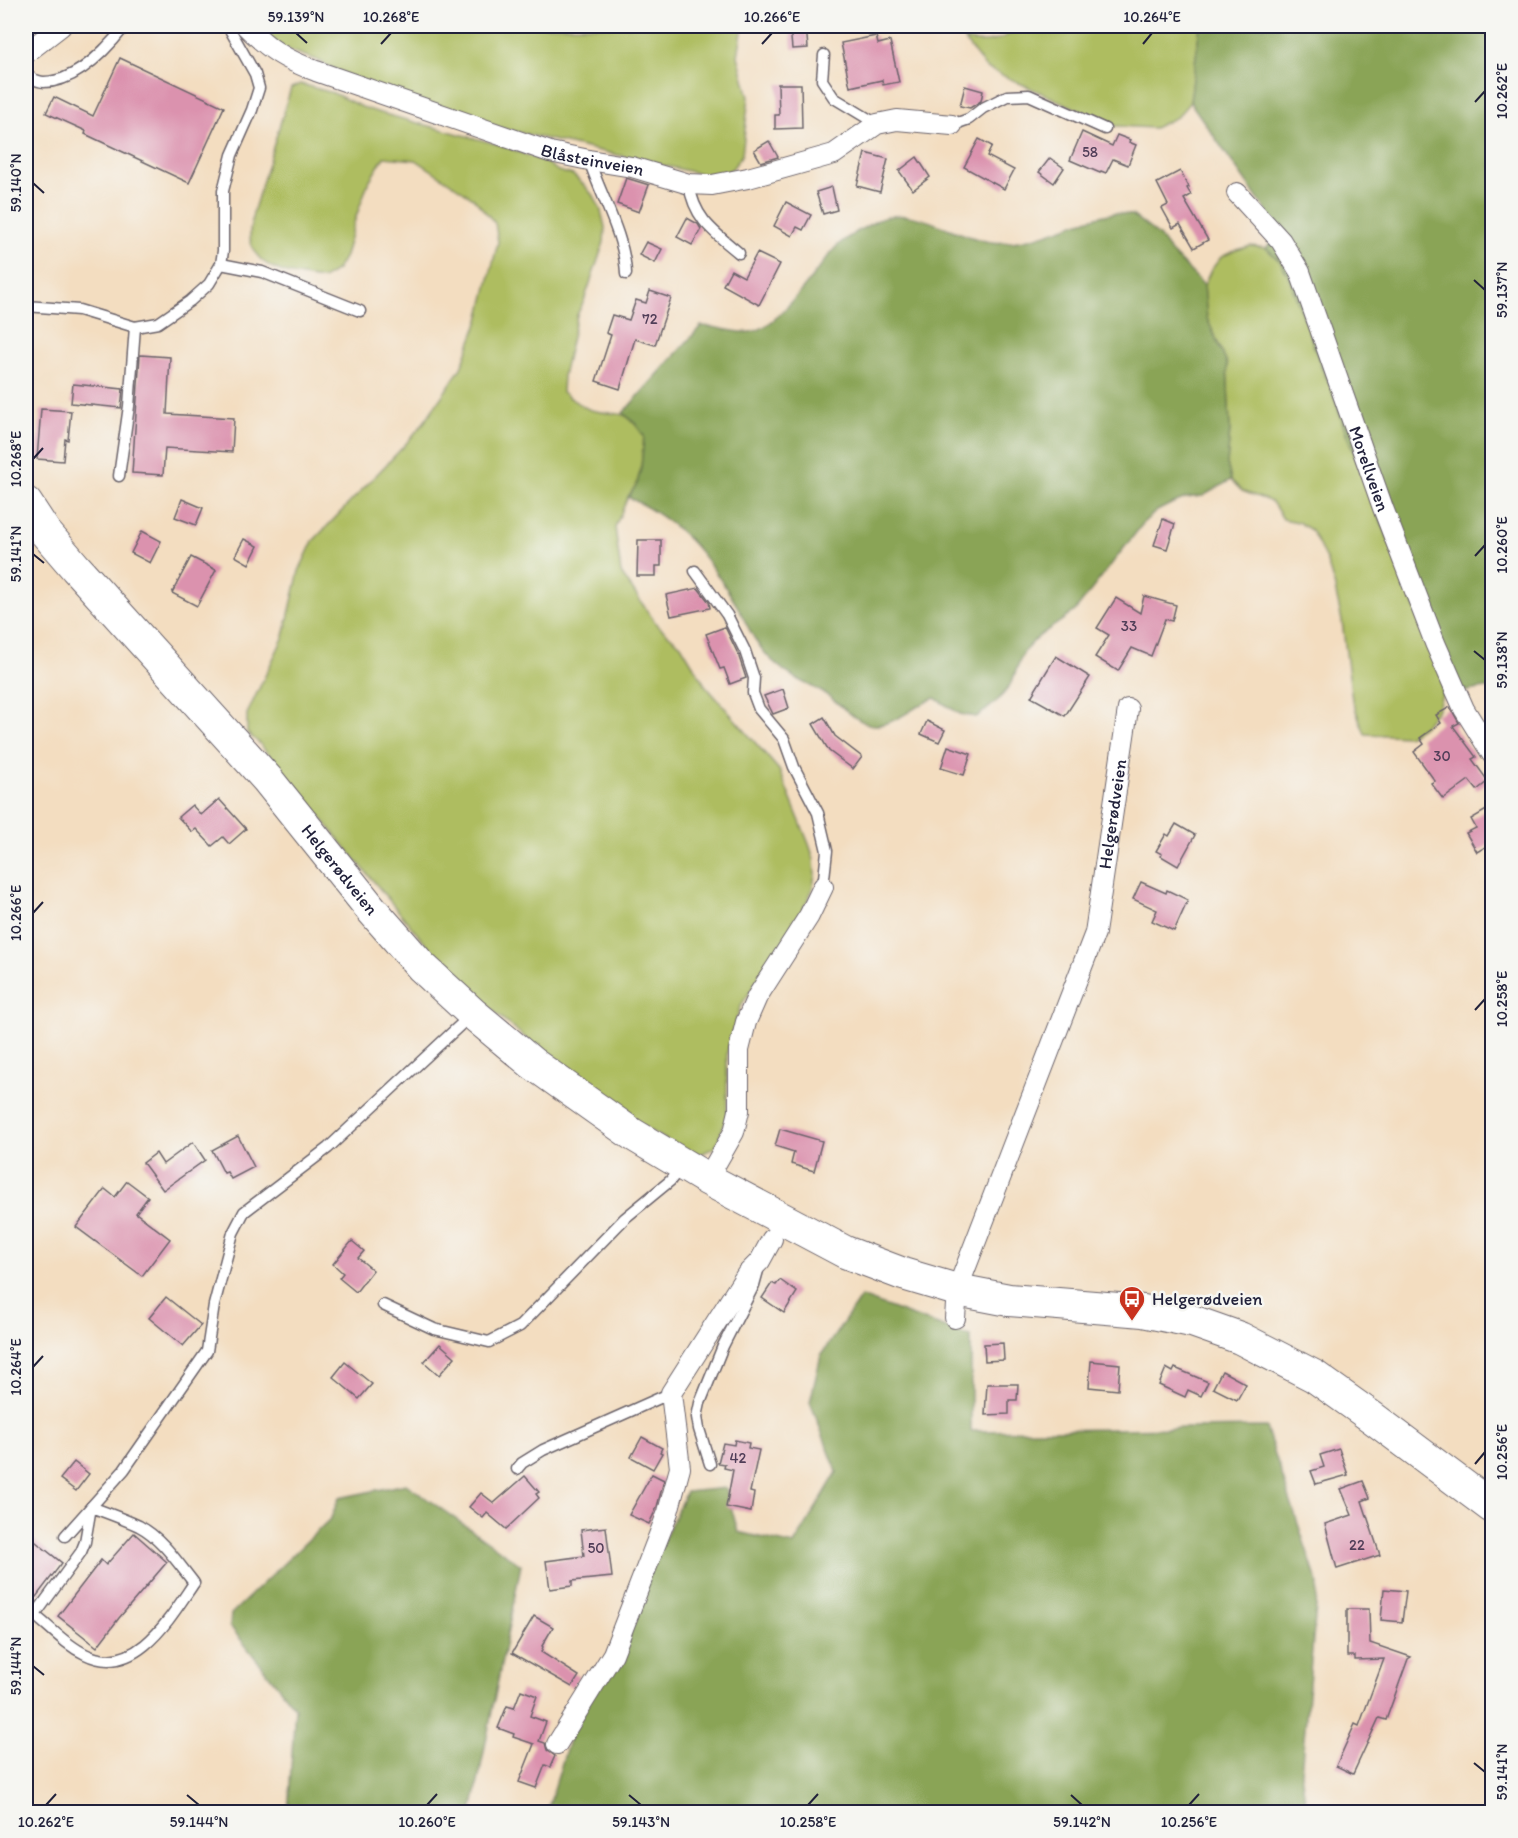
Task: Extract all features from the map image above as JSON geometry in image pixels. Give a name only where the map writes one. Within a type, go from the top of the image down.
[{"type":"main road","name":"Helgerødveien","points":[[28,512],[267,779],[399,942],[422,967],[532,1063],[586,1103],[695,1172],[845,1252],[903,1274],[956,1304],[1009,1300],[1143,1311],[1192,1321],[1240,1338],[1314,1376],[1492,1507]]},
{"type":"street","points":[[26,53],[62,26]]},
{"type":"street","name":"Blåsteinveien","points":[[246,26],[264,45],[287,60],[550,152],[632,167],[689,184],[729,183],[834,154],[877,123]]},
{"type":"street","points":[[877,123],[897,120],[951,125]]},
{"type":"street","name":"Morellveien","points":[[1237,193],[1281,241],[1300,272],[1383,508],[1435,643],[1464,709],[1492,754]]},
{"type":"street","name":"Helgerødveien","points":[[956,1304],[1095,933],[1128,709]]},
{"type":"street","points":[[695,1172],[734,1132],[739,1111],[739,1050],[746,1022],[757,997],[809,916],[823,887]]},
{"type":"street","points":[[558,1744],[613,1654],[668,1512],[680,1468],[671,1393],[747,1274],[760,1261],[772,1239]]},
{"type":"lane","points":[[26,76],[43,82],[62,79],[86,66],[125,26]]},
{"type":"lane","points":[[26,306],[79,310],[135,327],[158,323],[190,301],[209,284],[221,264],[223,191],[232,155],[259,88],[255,74],[228,26]]},
{"type":"lane","points":[[824,55],[822,80],[834,98],[877,123]]},
{"type":"lane","points":[[951,125],[969,119],[983,108],[1007,96],[1029,95],[1105,129]]},
{"type":"lane","points":[[589,160],[619,237],[626,274]]},
{"type":"lane","points":[[689,184],[692,201],[701,218],[739,253]]},
{"type":"lane","points":[[221,264],[262,272],[360,311]]},
{"type":"lane","points":[[119,476],[129,406],[135,327]]},
{"type":"lane","points":[[695,571],[727,615],[745,651],[754,678],[753,693],[759,709],[784,739],[794,767],[818,813],[827,851],[823,887]]},
{"type":"lane","points":[[65,1536],[124,1470],[207,1351],[214,1305],[233,1233],[244,1212],[328,1148],[472,1013]]},
{"type":"lane","points":[[383,1305],[434,1329],[489,1342],[520,1326],[625,1218],[670,1180],[695,1172]]},
{"type":"lane","points":[[710,1464],[699,1429],[697,1417],[699,1403],[723,1346],[754,1285],[760,1261]]},
{"type":"lane","points":[[517,1469],[522,1463],[543,1450],[671,1393]]},
{"type":"lane","points":[[26,1609],[60,1638],[84,1654],[100,1660],[115,1660],[136,1653],[154,1637],[175,1612],[194,1583],[173,1555],[148,1532],[91,1507]]},
{"type":"lane","points":[[35,1615],[81,1552],[91,1507]]},
{"type":"green space","points":[[255,26],[743,26],[738,56],[749,97],[742,155],[732,169],[718,176],[508,130],[355,80],[317,60],[277,46]]},
{"type":"green space","points":[[1022,26],[1200,26],[1190,102],[1177,117],[1154,128],[1115,126],[986,68],[964,40],[995,41]]},
{"type":"green space","points":[[1200,26],[1492,26],[1492,687],[1442,695],[1443,677],[1345,430],[1288,275],[1280,261],[1266,248],[1281,232],[1190,102]]},
{"type":"green space","points":[[300,84],[333,93],[377,112],[500,145],[545,162],[558,171],[573,175],[595,198],[601,211],[605,227],[604,242],[577,315],[563,376],[562,392],[587,409],[626,416],[644,436],[637,484],[628,497],[615,527],[621,573],[657,625],[681,645],[705,685],[779,770],[814,859],[815,875],[812,891],[798,919],[740,1007],[727,1052],[727,1116],[716,1147],[701,1154],[686,1151],[614,1111],[499,1016],[438,959],[259,743],[247,733],[247,714],[284,636],[299,571],[313,541],[404,446],[425,421],[461,368],[479,320],[498,242],[495,223],[473,198],[416,160],[384,157],[368,183],[345,256],[337,270],[323,279],[283,272],[265,263],[252,247],[250,230],[252,217],[291,88]]},
{"type":"green space","points":[[1115,213],[1132,215],[1159,236],[1169,250],[1204,285],[1207,318],[1227,364],[1230,429],[1227,464],[1231,480],[1203,496],[1186,498],[1171,504],[1157,511],[1145,521],[1075,611],[1030,644],[1005,692],[992,706],[976,717],[960,714],[935,698],[885,724],[864,722],[826,695],[790,675],[772,660],[754,638],[736,604],[703,555],[664,518],[628,497],[637,484],[644,436],[635,423],[623,413],[701,326],[750,332],[773,321],[785,310],[836,247],[851,235],[878,220],[891,216],[920,218],[978,239],[1008,242],[1039,236],[1084,220]]},
{"type":"green space","points":[[1251,246],[1266,248],[1280,261],[1288,275],[1345,430],[1443,677],[1442,695],[1437,711],[1422,727],[1408,736],[1365,734],[1352,700],[1342,621],[1334,584],[1326,559],[1311,530],[1298,522],[1283,519],[1272,502],[1242,491],[1231,480],[1227,464],[1230,429],[1227,364],[1206,318],[1204,285],[1211,270],[1221,257]]},
{"type":"green space","points":[[861,1297],[971,1337],[971,1431],[1266,1427],[1318,1584],[1301,1773],[1307,1812],[547,1812],[569,1740],[686,1492],[726,1488],[738,1532],[794,1545],[837,1472],[810,1402],[821,1355]]},
{"type":"green space","points":[[406,1484],[521,1565],[472,1812],[288,1812],[295,1708],[230,1626],[231,1614],[331,1518],[339,1498]]},
{"type":"building","points":[[790,26],[806,26],[808,48],[792,49]]},
{"type":"building","points":[[876,36],[878,44],[890,41],[899,82],[883,85],[882,80],[850,87],[841,43]]},
{"type":"building","points":[[120,58],[224,107],[189,183],[46,113],[54,97],[93,116]]},
{"type":"building","points":[[778,84],[801,84],[802,128],[775,129],[775,115],[779,115]]},
{"type":"building","points":[[965,86],[983,91],[981,101],[970,108],[960,106]]},
{"type":"building","points":[[1082,132],[1112,146],[1117,135],[1130,140],[1129,142],[1136,145],[1128,165],[1113,159],[1106,173],[1101,171],[1100,173],[1070,160]]},
{"type":"building","points":[[979,139],[992,146],[987,156],[1014,170],[1004,189],[964,167]]},
{"type":"building","points":[[769,141],[778,157],[761,162],[754,150]]},
{"type":"building","points":[[865,153],[888,159],[880,192],[857,186]]},
{"type":"building","points":[[917,157],[930,177],[913,190],[899,171]]},
{"type":"building","points":[[1050,158],[1064,168],[1054,183],[1039,172]]},
{"type":"building","points":[[1180,171],[1191,195],[1184,199],[1208,240],[1194,248],[1180,224],[1173,228],[1162,208],[1168,205],[1157,183]]},
{"type":"building","points":[[626,178],[649,185],[639,212],[617,204]]},
{"type":"building","points":[[832,187],[837,210],[823,214],[816,192]]},
{"type":"building","points":[[786,202],[811,215],[803,230],[797,227],[792,236],[774,226]]},
{"type":"building","points":[[687,218],[698,224],[701,229],[692,245],[677,237]]},
{"type":"building","points":[[646,242],[662,249],[655,263],[639,255]]},
{"type":"building","points":[[757,253],[780,264],[759,305],[723,285],[731,270],[744,277]]},
{"type":"building","points":[[650,291],[671,298],[655,345],[635,339],[620,389],[596,381],[611,335],[606,333],[612,315],[629,320],[636,300],[646,303]]},
{"type":"building","points":[[140,355],[170,357],[167,414],[234,418],[232,452],[165,448],[163,475],[132,473]]},
{"type":"building","points":[[73,384],[123,389],[121,408],[71,403]]},
{"type":"building","points":[[41,409],[71,411],[63,461],[37,459]]},
{"type":"building","points":[[182,499],[203,508],[196,525],[175,517]]},
{"type":"building","points":[[1163,519],[1175,524],[1167,549],[1154,545]]},
{"type":"building","points":[[142,531],[161,541],[150,563],[131,553]]},
{"type":"building","points":[[244,539],[258,546],[249,564],[235,556]]},
{"type":"building","points":[[638,540],[661,540],[661,566],[656,566],[656,576],[637,576]]},
{"type":"building","points":[[191,557],[216,570],[197,606],[172,593]]},
{"type":"building","points":[[698,588],[709,602],[710,608],[671,616],[666,595]]},
{"type":"building","points":[[1144,596],[1176,605],[1172,621],[1165,619],[1151,656],[1132,648],[1118,671],[1095,657],[1109,635],[1097,628],[1116,598],[1140,613]]},
{"type":"building","points":[[725,627],[746,678],[730,684],[724,668],[720,669],[706,634]]},
{"type":"building","points":[[1056,656],[1090,677],[1065,716],[1031,697]]},
{"type":"building","points":[[783,689],[789,708],[773,714],[764,696]]},
{"type":"building","points":[[1450,707],[1459,723],[1453,726],[1476,757],[1472,759],[1488,781],[1477,790],[1469,780],[1443,799],[1431,783],[1435,781],[1414,752],[1424,744],[1420,738],[1441,723],[1436,715]]},
{"type":"building","points":[[824,717],[835,736],[862,757],[853,769],[829,751],[813,724]]},
{"type":"building","points":[[927,721],[945,730],[939,742],[921,734]]},
{"type":"building","points":[[948,746],[971,754],[964,775],[941,768]]},
{"type":"building","points":[[219,799],[246,829],[229,844],[223,837],[212,846],[196,829],[192,832],[178,817],[192,805],[201,815]]},
{"type":"building","points":[[1488,809],[1492,817],[1492,843],[1477,852],[1466,833],[1476,828],[1471,819]]},
{"type":"building","points":[[1176,824],[1195,835],[1178,866],[1156,851],[1166,834],[1169,836]]},
{"type":"building","points":[[1141,882],[1166,893],[1167,890],[1188,900],[1174,931],[1152,921],[1157,910],[1133,899]]},
{"type":"building","points":[[780,1129],[822,1141],[814,1171],[791,1164],[794,1152],[775,1146]]},
{"type":"building","points":[[238,1136],[254,1167],[231,1179],[227,1172],[224,1173],[212,1150]]},
{"type":"building","points":[[193,1142],[205,1160],[163,1190],[143,1163],[156,1153],[163,1164]]},
{"type":"building","points":[[127,1181],[148,1197],[136,1213],[170,1239],[142,1276],[76,1227],[105,1189],[115,1197]]},
{"type":"building","points":[[352,1241],[364,1251],[358,1258],[373,1270],[356,1292],[339,1278],[343,1273],[333,1264]]},
{"type":"building","points":[[780,1280],[797,1292],[784,1313],[762,1298],[772,1283],[776,1285]]},
{"type":"building","points":[[166,1297],[201,1325],[183,1346],[149,1318]]},
{"type":"building","points":[[1003,1343],[1004,1360],[985,1361],[984,1344]]},
{"type":"building","points":[[440,1344],[455,1357],[439,1375],[424,1362]]},
{"type":"building","points":[[1091,1361],[1120,1364],[1118,1390],[1089,1387]]},
{"type":"building","points":[[345,1362],[372,1384],[359,1399],[333,1377]]},
{"type":"building","points":[[1166,1368],[1173,1372],[1175,1368],[1208,1382],[1201,1396],[1188,1390],[1185,1397],[1159,1385]]},
{"type":"building","points":[[1222,1371],[1246,1384],[1237,1400],[1213,1388]]},
{"type":"building","points":[[987,1384],[1018,1384],[1017,1400],[1009,1400],[1009,1414],[985,1415]]},
{"type":"building","points":[[642,1437],[662,1448],[660,1452],[662,1453],[653,1469],[631,1457]]},
{"type":"building","points":[[735,1440],[749,1443],[748,1448],[759,1450],[750,1492],[754,1493],[751,1512],[726,1507],[733,1470],[724,1468],[725,1464],[718,1463],[723,1443],[734,1445]]},
{"type":"building","points":[[1339,1449],[1348,1475],[1316,1484],[1311,1471],[1324,1467],[1320,1455]]},
{"type":"building","points":[[74,1462],[89,1474],[76,1491],[60,1479]]},
{"type":"building","points":[[652,1474],[664,1480],[657,1507],[649,1524],[629,1515]]},
{"type":"building","points":[[525,1476],[539,1492],[536,1494],[539,1498],[506,1529],[487,1513],[483,1518],[469,1507],[481,1493],[494,1503]]},
{"type":"building","points":[[1363,1481],[1370,1498],[1362,1501],[1380,1555],[1337,1569],[1325,1524],[1352,1515],[1341,1489]]},
{"type":"building","points":[[606,1527],[612,1577],[572,1581],[572,1586],[550,1589],[546,1561],[584,1556],[581,1530]]},
{"type":"building","points":[[134,1533],[167,1562],[97,1647],[58,1616],[101,1560],[106,1565]]},
{"type":"building","points":[[26,1534],[62,1563],[36,1597],[26,1589]]},
{"type":"building","points":[[1384,1589],[1406,1591],[1402,1622],[1381,1620]]},
{"type":"building","points":[[1347,1609],[1369,1609],[1370,1643],[1411,1657],[1408,1659],[1386,1720],[1379,1718],[1353,1774],[1336,1766],[1355,1724],[1359,1726],[1384,1659],[1355,1660],[1355,1656],[1347,1656]]},
{"type":"building","points":[[534,1616],[553,1627],[541,1652],[579,1676],[572,1687],[512,1653]]},
{"type":"building","points":[[521,1690],[537,1696],[530,1716],[546,1722],[539,1741],[545,1743],[547,1750],[555,1756],[550,1767],[545,1765],[536,1788],[519,1782],[534,1744],[513,1737],[514,1734],[498,1728],[507,1706],[514,1708]]},
{"type":"place","name":"Helgerødveien","points":[[1132,1322]]}]
